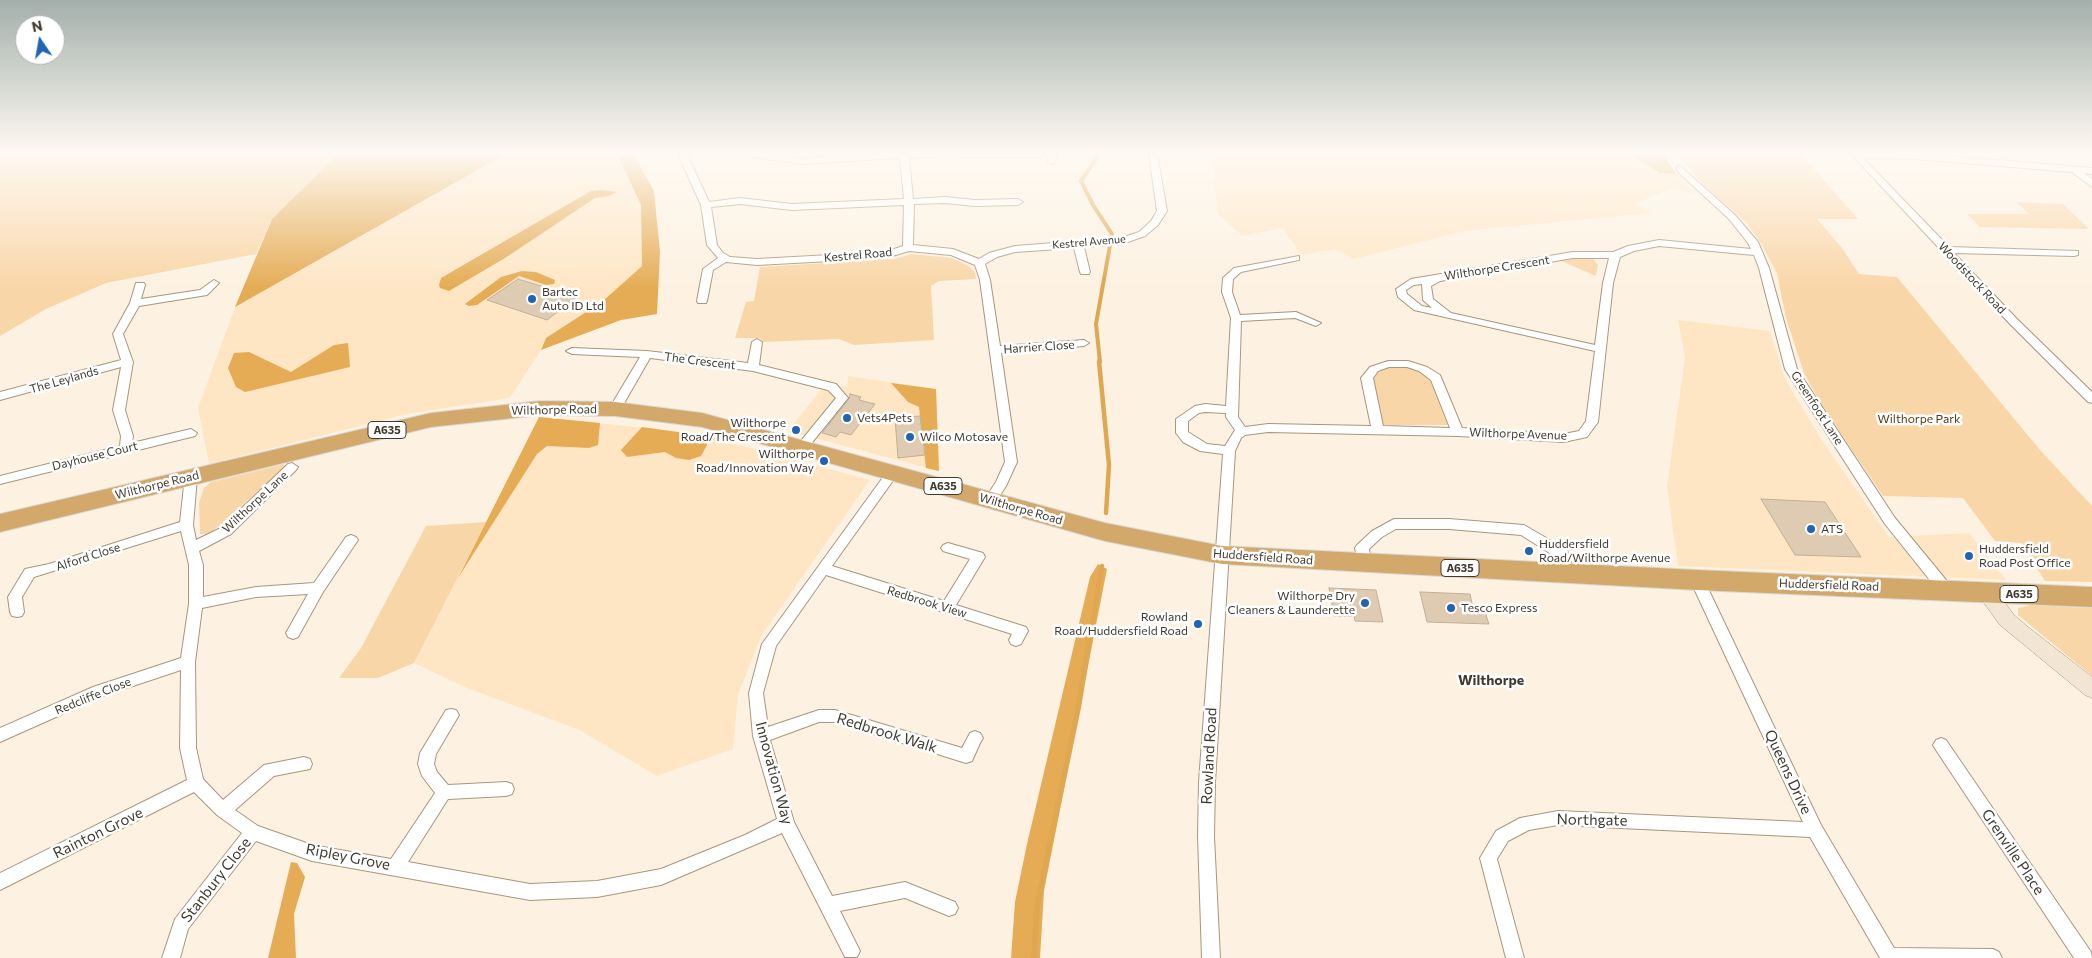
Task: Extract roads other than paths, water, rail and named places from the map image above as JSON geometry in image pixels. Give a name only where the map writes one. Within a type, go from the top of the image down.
[{"type":"highway","name":"Wilthorpe Road","points":[[0,523],[431,420],[541,408],[615,409],[702,420],[1105,532]]},
{"type":"highway","name":"Huddersfield Road","points":[[1105,532],[1222,555],[1364,564],[2092,597]]},
{"type":"street","points":[[702,302],[708,269],[724,259],[712,245],[706,205],[703,199]]},
{"type":"street","points":[[908,199],[908,248]]},
{"type":"street","name":"Kestrel Avenue","points":[[980,263],[994,255],[1015,249],[1122,241],[1149,228],[1162,211],[1160,199]]},
{"type":"street","name":"Greenfoot Lane","points":[[1711,199],[1746,232],[1759,253],[1791,370],[1890,522],[1946,590]]},
{"type":"street","name":"Woodstock Road","points":[[1898,199],[2013,321],[2092,399]]},
{"type":"street","points":[[706,205],[740,201],[792,207],[945,200],[975,203],[1018,202]]},
{"type":"street","points":[[1615,255],[1631,248],[1659,243],[1759,253]]},
{"type":"street","points":[[1078,244],[1085,272]]},
{"type":"street","name":"Kestrel Road","points":[[724,259],[737,262],[757,262],[886,255],[908,248],[953,252],[980,263]]},
{"type":"street","points":[[1946,250],[2074,253]]},
{"type":"street","name":"Wilthorpe Crescent","points":[[1600,349],[1447,315],[1428,300],[1426,285],[1437,278],[1573,256],[1615,255]]},
{"type":"street","name":"Wilthorpe Avenue","points":[[1242,431],[1268,428],[1458,432],[1564,438],[1583,434],[1592,422],[1608,283],[1615,255]]},
{"type":"street","points":[[1222,555],[1229,451],[1236,436],[1242,431],[1232,417],[1236,318],[1228,292],[1228,278],[1238,270],[1295,258]]},
{"type":"street","points":[[980,263],[985,280],[1011,462],[990,500]]},
{"type":"street","points":[[1437,278],[1411,282],[1401,288],[1402,295],[1418,308],[1447,315]]},
{"type":"street","points":[[135,303],[203,293],[214,283]]},
{"type":"street","points":[[705,285],[718,284]]},
{"type":"street","points":[[126,448],[127,436],[119,410],[127,362],[118,334],[135,303],[140,285]]},
{"type":"street","points":[[1236,318],[1296,315],[1316,323]]},
{"type":"street","name":"The Crescent","points":[[753,367],[757,342]]},
{"type":"street","name":"Harrier Close","points":[[995,350],[1084,343]]},
{"type":"street","name":"The Crescent","points":[[572,351],[647,354],[753,367],[832,387],[842,398],[802,447]]},
{"type":"street","name":"The Crescent","points":[[615,409],[647,354]]},
{"type":"street","name":"The Leylands","points":[[0,396],[127,362]]},
{"type":"street","points":[[1378,431],[1367,378],[1374,369],[1388,364],[1408,364],[1423,369],[1436,378],[1458,432]]},
{"type":"street","points":[[1229,451],[1195,445],[1187,439],[1180,426],[1182,419],[1195,410],[1205,408],[1232,410]]},
{"type":"street","name":"Dayhouse Court","points":[[0,480],[190,433]]},
{"type":"street","name":"Wilthorpe Lane","points":[[191,548],[226,531],[292,467]]},
{"type":"street","name":"Innovation Way","points":[[852,952],[786,823],[761,736],[756,693],[769,644],[893,472]]},
{"type":"street","points":[[191,477],[186,525],[196,565],[196,604],[188,662],[188,748],[196,783]]},
{"type":"street","points":[[1364,564],[1362,548],[1377,534],[1394,524],[1449,524],[1524,530],[1562,554],[1567,572]]},
{"type":"street","name":"Alford Close","points":[[17,612],[15,597],[30,573],[49,569],[186,525]]},
{"type":"street","points":[[293,632],[318,588],[351,540]]},
{"type":"street","points":[[947,608],[978,557],[948,548]]},
{"type":"street","name":"Rowland Road","points":[[1211,958],[1206,836],[1207,782],[1222,555]]},
{"type":"street","name":"Redbrook View","points":[[824,569],[1021,631],[1016,640]]},
{"type":"street","name":"Queens Drive","points":[[1698,580],[1815,830],[1890,958]]},
{"type":"street","points":[[196,604],[256,592],[318,588]]},
{"type":"street","points":[[1986,592],[2021,634],[2092,689]]},
{"type":"street","name":"Redcliffe Close","points":[[0,735],[98,691],[188,662]]},
{"type":"street","points":[[444,792],[430,776],[426,764],[428,753],[451,715]]},
{"type":"street","name":"Redbrook Walk","points":[[761,736],[819,716],[834,716],[966,756],[975,738]]},
{"type":"street","name":"Grenville Place","points":[[1941,745],[2085,958]]},
{"type":"street","points":[[223,810],[270,770],[304,764]]},
{"type":"street","name":"Ripley Grove","points":[[196,783],[223,810],[253,832],[312,853],[396,866],[530,892],[597,889],[661,877],[751,840],[786,823]]},
{"type":"street","name":"Rainton Grove","points":[[0,882],[196,783]]},
{"type":"street","points":[[444,792],[506,789]]},
{"type":"street","points":[[396,866],[444,792]]},
{"type":"street","name":"Northgate","points":[[1515,958],[1488,858],[1502,836],[1526,823],[1558,818],[1815,830]]},
{"type":"street","name":"Stanbury Close","points":[[171,958],[180,925],[253,832]]},
{"type":"street","points":[[828,905],[905,890],[949,908]]},
{"type":"street","points":[[1890,958],[1946,956],[1993,958]]},
{"type":"waterway","points":[[1090,199],[1112,234],[1096,324],[1100,362]]},
{"type":"waterway","points":[[1099,361],[1109,465],[1106,513]]},
{"type":"waterway","points":[[1092,625],[1102,566]]},
{"type":"waterway","points":[[1034,958],[1037,906],[1078,709],[1092,624]]},
{"type":"place","name":"Bartec Auto ID Ltd","points":[[532,299]]},
{"type":"place","name":"Vets4Pets","points":[[847,418]]},
{"type":"place","name":"Wilthorpe Road/The Crescent","points":[[796,430]]},
{"type":"place","name":"Wilco Motosave","points":[[910,437]]},
{"type":"place","name":"Wilthorpe Road/Innovation Way","points":[[824,461]]},
{"type":"place","name":"ATS","points":[[1811,529]]},
{"type":"place","name":"Huddersfield Road/Wilthorpe Avenue","points":[[1529,551]]},
{"type":"place","name":"Huddersfield Road Post Office","points":[[1969,556]]},
{"type":"place","name":"Wilthorpe Dry Cleaners & Launderette","points":[[1365,603]]},
{"type":"place","name":"Tesco Express","points":[[1451,608]]},
{"type":"place","name":"Rowland Road/Huddersfield Road","points":[[1198,624]]},
{"type":"district","name":"Wilthorpe","points":[[1491,680]]},
{"type":"park label","name":"Wilthorpe Park","points":[[1919,419]]}]
